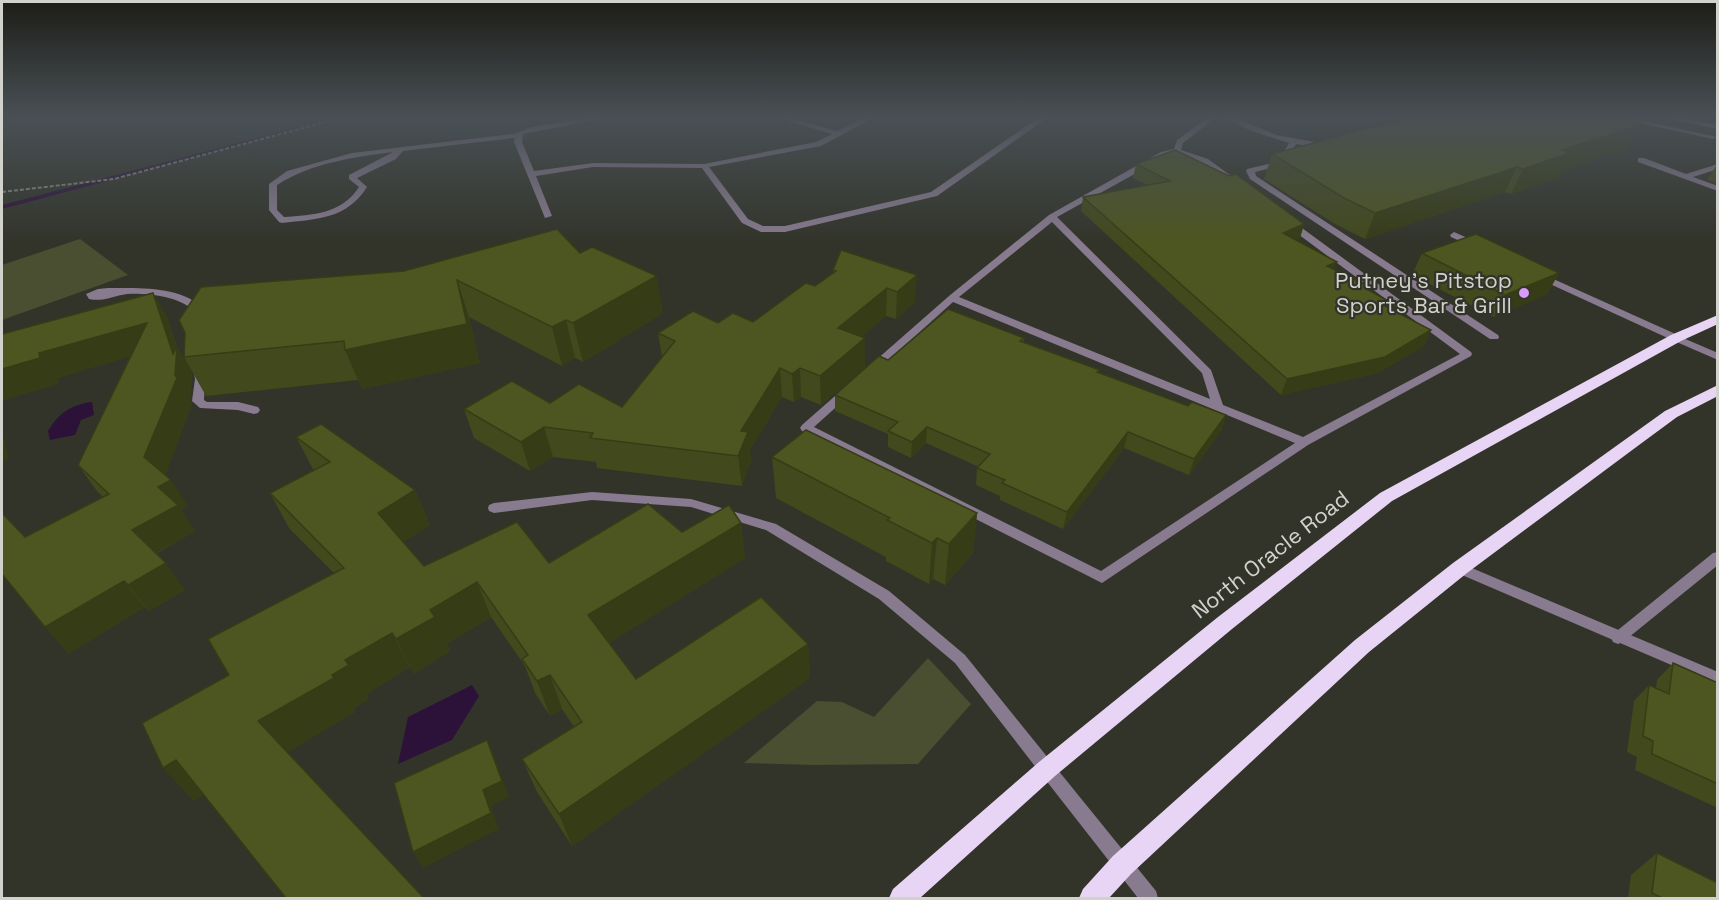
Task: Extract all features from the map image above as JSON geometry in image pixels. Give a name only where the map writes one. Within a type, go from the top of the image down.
[{"type":"highway","name":"North Oracle Road","points":[[902,898],[1047,769],[1225,623],[1386,497],[1676,338],[1718,319]]},
{"type":"highway","points":[[1092,898],[1122,865],[1362,646],[1460,568],[1671,414],[1718,390]]},
{"type":"street","points":[[335,160],[290,173],[273,184],[273,210],[282,220],[310,218],[340,210],[358,198],[363,187],[352,177],[387,160]]},
{"type":"street","points":[[526,160],[548,216]]},
{"type":"street","points":[[532,174],[593,165],[704,166],[735,160]]},
{"type":"street","points":[[704,166],[745,221],[761,229],[785,229],[934,194],[983,160]]},
{"type":"street","points":[[1153,160],[1052,217],[952,298],[806,428],[1102,578],[1304,442],[1467,354],[1202,160]]},
{"type":"street","points":[[1288,160],[1250,171],[1253,177],[1494,337]]},
{"type":"street","points":[[1641,160],[1718,189]]},
{"type":"street","points":[[1685,177],[1718,166]]},
{"type":"street","points":[[1052,217],[1207,372],[1218,407]]},
{"type":"street","points":[[1454,235],[1485,250]]},
{"type":"street","points":[[1528,270],[1718,357]]},
{"type":"street","points":[[124,292],[182,298],[197,308],[196,327]]},
{"type":"street","points":[[952,298],[1304,442]]},
{"type":"street","points":[[196,362],[200,379],[198,401],[204,406],[238,406],[254,410]]},
{"type":"street","points":[[494,508],[592,496],[691,503],[771,527],[884,595],[960,659],[1149,898]]},
{"type":"street","points":[[1618,638],[1718,557]]},
{"type":"street","points":[[1460,568],[1618,638],[1718,679]]},
{"type":"path","points":[[2,192],[114,179],[184,160]]},
{"type":"green space","points":[[80,239],[128,275],[2,320],[2,265]]},
{"type":"green space","points":[[928,658],[971,704],[918,764],[744,763],[817,701],[842,702],[874,717]]},
{"type":"shaded area","points":[[92,402],[94,415],[81,420],[75,435],[50,440],[48,431],[56,419],[77,405]]},
{"type":"shaded area","points":[[472,685],[479,696],[452,740],[398,764],[408,717]]},
{"type":"building","points":[[1147,160],[1196,160],[1229,176],[1236,174],[1304,224],[1283,233],[1337,262],[1327,266],[1369,286],[1365,288],[1390,302],[1383,305],[1431,330],[1385,357],[1287,379],[1083,197],[1170,181],[1136,164]]},
{"type":"building","points":[[1282,160],[1549,160],[1523,169],[1517,167],[1375,213],[1344,198]]},
{"type":"building","points":[[557,229],[580,253],[592,247],[657,276],[573,323],[566,320],[552,327],[457,280],[467,324],[345,350],[344,341],[184,357],[185,333],[179,320],[201,287],[404,271]]},
{"type":"building","points":[[1476,234],[1559,273],[1505,295],[1422,253]]},
{"type":"building","points":[[841,250],[917,275],[897,292],[887,288],[838,328],[865,338],[820,376],[800,368],[792,374],[780,368],[741,431],[748,432],[738,456],[590,438],[593,433],[544,427],[521,442],[464,409],[512,381],[550,403],[579,384],[622,407],[675,341],[658,333],[693,311],[718,323],[733,313],[753,322],[806,283],[815,286],[836,271],[833,270]]},
{"type":"building","points":[[153,293],[173,354],[177,347],[175,375],[177,378],[144,457],[171,480],[158,487],[178,505],[132,530],[166,563],[128,585],[124,581],[45,627],[2,574],[2,513],[25,537],[109,494],[78,465],[147,323],[39,353],[40,358],[2,369],[2,334]]},
{"type":"building","points":[[948,309],[1024,338],[1020,341],[1100,370],[1097,372],[1188,406],[1192,402],[1226,415],[1194,459],[1128,432],[1067,512],[1002,483],[1005,480],[977,468],[990,454],[927,427],[912,442],[888,431],[898,422],[835,395],[879,356],[888,360]]},
{"type":"building","points":[[321,424],[415,490],[378,513],[424,566],[517,522],[549,563],[648,504],[682,532],[729,505],[741,523],[588,615],[636,679],[761,597],[808,644],[559,814],[522,759],[582,722],[550,675],[537,681],[522,659],[528,655],[477,582],[430,610],[435,617],[396,639],[392,633],[345,660],[349,665],[332,675],[334,678],[258,721],[424,898],[286,898],[176,760],[163,768],[142,723],[229,675],[208,639],[344,568],[270,493],[330,462],[296,437]]},
{"type":"building","points":[[806,430],[977,513],[949,544],[937,538],[932,543],[887,520],[890,518],[772,457]]},
{"type":"building","points":[[1673,663],[1718,683],[1718,784],[1652,754],[1653,741],[1643,736],[1649,685],[1669,694]]},
{"type":"building","points":[[487,740],[502,781],[483,790],[491,813],[413,852],[394,783]]},
{"type":"building","points":[[1657,853],[1718,883],[1718,898],[1662,898],[1652,893]]},
{"type":"waterway","points":[[2,207],[180,160]]},
{"type":"place","name":"Putney's Pitstop Sports Bar & Grill","points":[[1524,293]]}]
